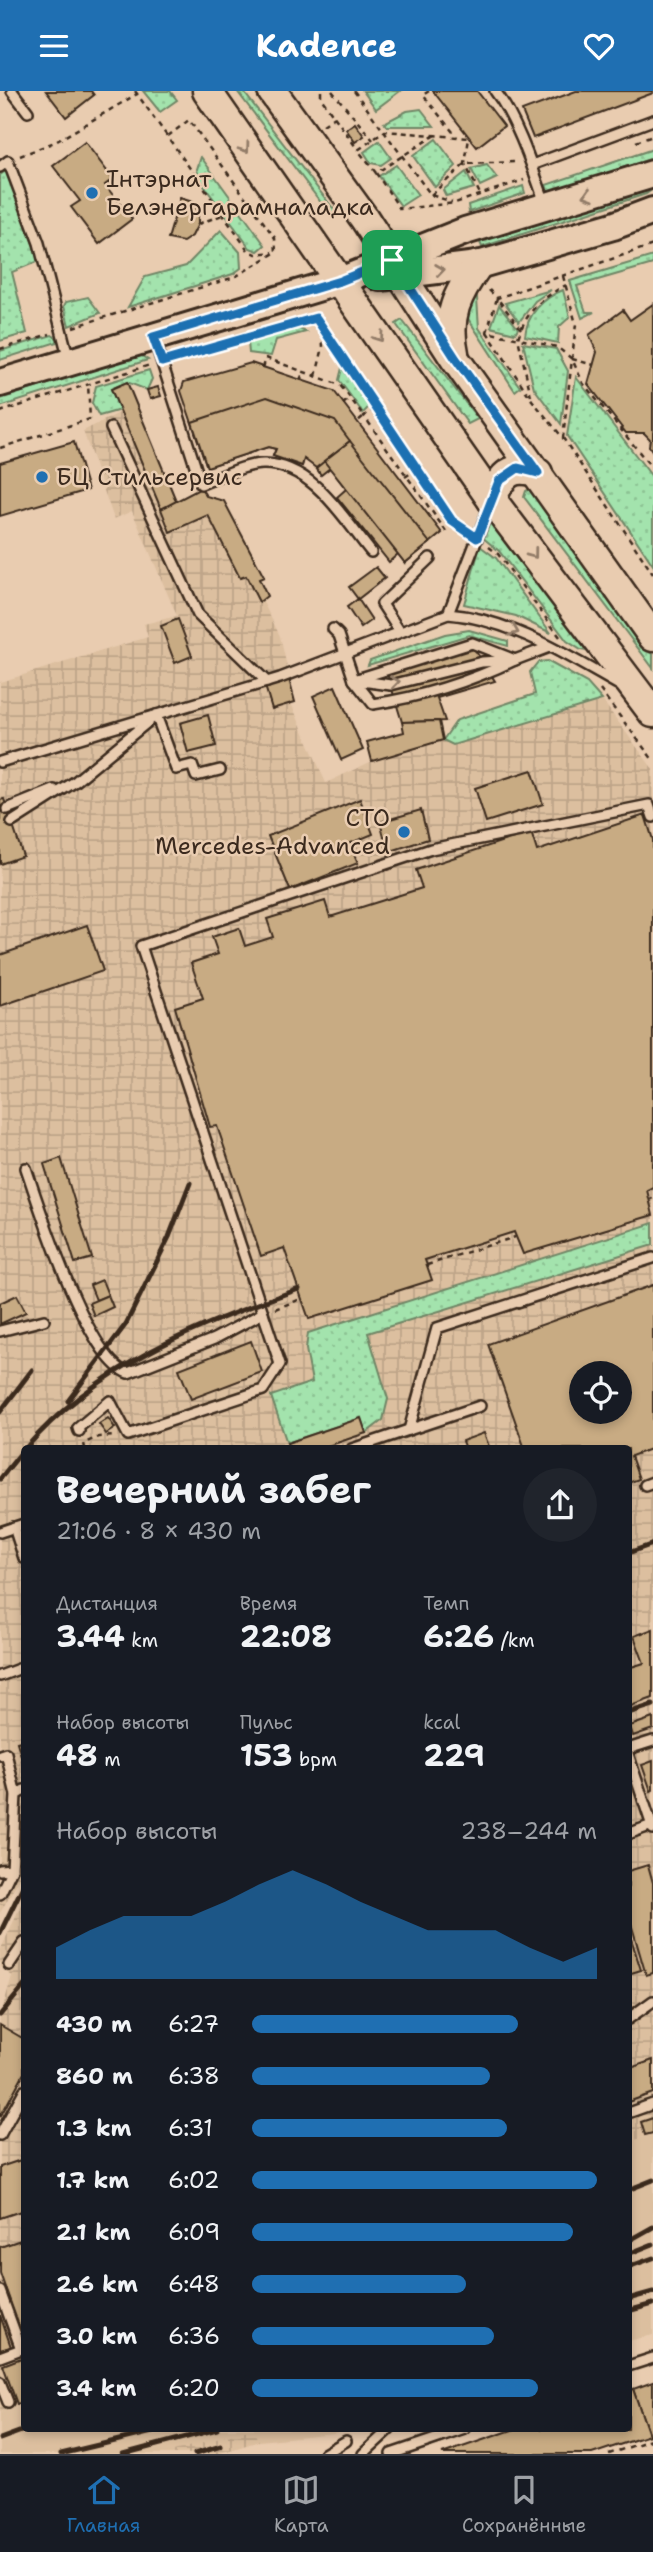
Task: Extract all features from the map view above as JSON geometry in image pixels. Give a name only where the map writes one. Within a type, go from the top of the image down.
[{"type":"main road","points":[[207,91],[492,500],[647,706]]},
{"type":"main road","points":[[272,91],[397,268],[456,359],[653,637]]},
{"type":"main road","points":[[0,383],[340,281],[397,268],[466,231],[653,174]]},
{"type":"main road","points":[[456,359],[450,318],[456,299],[482,276],[653,211]]},
{"type":"main road","points":[[397,268],[482,276]]},
{"type":"main road","points":[[492,500],[499,481],[511,470],[525,469],[538,473]]},
{"type":"lane","points":[[12,91],[28,112]]},
{"type":"lane","points":[[495,91],[510,110],[513,127],[547,208]]},
{"type":"lane","points":[[531,165],[653,120]]},
{"type":"lane","points":[[4,164],[39,243],[64,330],[70,362]]},
{"type":"lane","points":[[153,337],[201,484],[261,463],[292,469],[321,491],[371,552]]},
{"type":"lane","points":[[111,428],[198,615],[267,682]]},
{"type":"lane","points":[[448,614],[492,500]]},
{"type":"lane","points":[[400,632],[382,604],[430,558]]},
{"type":"lane","points":[[0,762],[267,682],[343,656],[448,614],[470,616],[498,624],[549,647],[579,662],[647,706]]},
{"type":"lane","points":[[334,629],[339,635],[343,656],[354,680],[373,704],[396,701],[489,673],[549,647]]},
{"type":"lane","points":[[354,680],[472,643],[515,660]]},
{"type":"lane","points":[[354,680],[391,685],[482,662],[515,660]]},
{"type":"lane","points":[[156,715],[176,769],[192,765],[195,776],[220,770]]},
{"type":"lane","points":[[12,822],[76,781],[156,715]]},
{"type":"lane","points":[[7,809],[76,781]]},
{"type":"lane","points":[[79,1431],[78,1428],[110,1401],[128,1435],[263,1390],[280,1364],[141,946],[431,849],[649,805],[653,817]]},
{"type":"lane","points":[[26,1168],[56,1255],[104,1354],[117,1369],[128,1373],[214,1339],[263,1313]]},
{"type":"lane","points":[[409,1430],[437,1328],[653,1258]]},
{"type":"lane","points":[[0,1331],[44,1320]]},
{"type":"lane","points":[[381,1445],[409,1430],[480,1406]]},
{"type":"lane","points":[[0,1532],[21,1525]]},
{"type":"lane","points":[[14,1527],[21,1549]]},
{"type":"lane","points":[[0,1676],[21,1668]]},
{"type":"lane","points":[[632,1750],[653,1741]]},
{"type":"lane","points":[[0,1755],[6,1753],[20,1793],[12,1870],[0,1894]]},
{"type":"lane","points":[[632,1764],[652,1827],[632,1833]]},
{"type":"lane","points":[[0,1870],[12,1870]]},
{"type":"lane","points":[[9,1965],[21,1947]]},
{"type":"lane","points":[[632,2016],[653,2001]]},
{"type":"lane","points":[[0,2135],[21,2096]]},
{"type":"lane","points":[[632,2112],[653,2104]]},
{"type":"lane","points":[[0,2291],[21,2343]]},
{"type":"lane","points":[[0,2357],[21,2349]]},
{"type":"lane","points":[[632,2365],[653,2358]]},
{"type":"lane","points":[[0,2382],[8,2402]]},
{"type":"lane","points":[[363,2454],[387,2432]]},
{"type":"lane","points":[[391,2454],[457,2432]]},
{"type":"lane","points":[[324,2454],[346,2441]]},
{"type":"path","points":[[321,91],[321,98],[400,209],[455,203],[431,195],[354,91]]},
{"type":"path","points":[[332,91],[373,139]]},
{"type":"path","points":[[429,91],[423,95],[457,137]]},
{"type":"path","points":[[4,164],[57,141],[136,93],[248,250],[256,254],[276,252]]},
{"type":"path","points":[[168,136],[189,120],[275,238],[276,252]]},
{"type":"path","points":[[358,150],[384,131],[469,138],[465,164],[480,194]]},
{"type":"path","points":[[376,173],[404,158],[435,135]]},
{"type":"path","points":[[431,195],[465,164],[510,160],[531,165]]},
{"type":"path","points":[[198,224],[222,215]]},
{"type":"path","points":[[497,298],[653,245]]},
{"type":"path","points":[[0,349],[235,277],[276,252]]},
{"type":"path","points":[[482,276],[521,329]]},
{"type":"path","points":[[562,276],[576,324],[563,438]]},
{"type":"path","points":[[532,400],[518,338],[535,305],[566,285]]},
{"type":"path","points":[[497,298],[487,332],[532,400],[563,438],[653,574]]},
{"type":"path","points":[[0,412],[316,318],[452,521],[498,554],[653,760]]},
{"type":"path","points":[[316,376],[323,347],[321,327]]},
{"type":"path","points":[[487,332],[557,347],[572,359],[594,365]]},
{"type":"path","points":[[263,368],[267,358],[340,385],[448,534]]},
{"type":"path","points":[[572,359],[583,383],[653,469]]},
{"type":"path","points":[[300,380],[304,371]]},
{"type":"path","points":[[0,448],[90,419],[88,384]]},
{"type":"path","points":[[343,404],[350,398]]},
{"type":"path","points":[[357,422],[375,409]]},
{"type":"path","points":[[405,477],[416,470]]},
{"type":"path","points":[[427,1265],[515,1237]]},
{"type":"path","points":[[263,1313],[301,1299]]},
{"type":"path","points":[[84,1445],[99,1437],[128,1435]]},
{"type":"path","points":[[609,2454],[653,2439]]},
{"type":"shaded area","points":[[121,412],[170,532],[208,515],[240,578],[246,576],[258,601],[262,600],[280,636],[295,702],[291,703],[326,783],[372,761],[443,740],[453,745],[602,700],[653,769],[653,2133],[632,2141],[632,1445],[21,1445],[21,1875],[0,1913],[0,682],[148,637],[144,624],[177,616],[132,511],[114,519],[83,431]]},
{"type":"shaded area","points":[[21,1905],[21,2403],[0,2413],[0,2017],[12,1976],[0,1967],[0,1951]]},
{"type":"shaded area","points":[[653,2133],[653,2335],[632,2340],[632,2141]]},
{"type":"shaded area","points":[[21,2403],[21,2432],[338,2432],[259,2441],[217,2454],[0,2454],[0,2413]]},
{"type":"shaded area","points":[[241,2432],[254,2432],[259,2441],[217,2454],[163,2454]]},
{"type":"green space","points":[[143,91],[170,91],[177,100],[160,112]]},
{"type":"green space","points":[[237,91],[243,91],[338,215],[331,216]]},
{"type":"green space","points":[[363,91],[400,91],[376,109]]},
{"type":"green space","points":[[421,109],[434,126],[387,126],[384,123],[407,111]]},
{"type":"green space","points":[[436,139],[456,166],[435,187],[413,156]]},
{"type":"green space","points":[[379,141],[391,158],[381,165],[371,163],[364,152]]},
{"type":"green space","points":[[653,149],[653,158],[555,190],[548,190],[546,185]]},
{"type":"green space","points":[[201,157],[265,245],[258,251],[250,248],[199,179],[197,169]]},
{"type":"green space","points":[[396,165],[418,195],[401,206],[379,176]]},
{"type":"green space","points":[[487,165],[497,178],[480,186],[471,169]]},
{"type":"green space","points":[[7,170],[39,261],[12,272],[27,333],[0,341],[0,175]]},
{"type":"green space","points":[[466,172],[474,188],[446,196],[443,190]]},
{"type":"green space","points":[[653,183],[653,189],[646,194],[482,247],[479,240]]},
{"type":"green space","points":[[523,186],[525,193],[469,212],[468,205]]},
{"type":"green space","points":[[221,230],[240,252],[241,268],[233,274],[128,307],[145,277],[186,266]]},
{"type":"green space","points":[[653,256],[653,264],[577,286],[586,312],[594,312],[582,318],[570,281]]},
{"type":"green space","points":[[476,283],[479,328],[520,387],[515,391],[467,317],[465,306]]},
{"type":"green space","points":[[551,290],[535,301],[519,322],[505,303]]},
{"type":"green space","points":[[563,290],[570,317],[559,327],[558,343],[525,336],[529,321],[537,308],[549,297]]},
{"type":"green space","points":[[88,297],[100,313],[69,326],[64,306],[66,302]]},
{"type":"green space","points":[[499,305],[518,328],[515,333],[491,327]]},
{"type":"green space","points":[[402,320],[478,419],[468,424],[396,324]]},
{"type":"green space","points":[[297,328],[306,332],[276,340],[271,356],[249,353],[248,342]]},
{"type":"green space","points":[[52,335],[58,339],[57,342],[0,360],[0,351]]},
{"type":"green space","points":[[523,343],[556,349],[568,371],[561,424],[534,388]]},
{"type":"green space","points":[[140,355],[148,360],[0,407],[0,399]]},
{"type":"green space","points":[[342,368],[370,406],[363,413],[339,380]]},
{"type":"green space","points":[[149,370],[152,379],[147,390],[127,382],[111,389],[120,410],[99,416],[92,403],[96,386]]},
{"type":"green space","points":[[576,377],[653,478],[653,565],[567,436]]},
{"type":"green space","points":[[530,489],[653,654],[653,668],[524,497]]},
{"type":"green space","points":[[493,516],[592,652],[581,650],[567,641],[499,551],[482,537]]},
{"type":"green space","points":[[480,546],[496,558],[551,633],[516,616],[464,604]]},
{"type":"green space","points":[[469,630],[508,641],[508,646],[469,635],[368,665],[370,660],[445,634]]},
{"type":"green space","points":[[547,661],[587,683],[602,700],[453,745],[443,740],[457,720],[535,694],[530,672],[538,662]]},
{"type":"green space","points":[[653,1223],[653,1245],[368,1333],[388,1399],[383,1420],[366,1433],[361,1418],[287,1443],[271,1396],[312,1382],[306,1349],[308,1333]]},
{"type":"building","points":[[46,91],[91,91],[94,95],[66,117]]},
{"type":"building","points":[[433,91],[477,91],[504,126],[477,147]]},
{"type":"building","points":[[576,91],[653,93],[533,138],[522,111]]},
{"type":"building","points":[[355,123],[364,136],[355,142],[346,129]]},
{"type":"building","name":"Інтэрнат Белэнергарамналадка","points":[[85,142],[113,179],[105,185],[132,219],[99,244],[71,207],[80,201],[53,166]]},
{"type":"building","points":[[180,198],[193,202],[198,211],[198,224],[192,236],[183,242],[168,239]]},
{"type":"building","points":[[653,304],[653,452],[649,446],[650,439],[644,433],[626,433],[588,384],[597,352],[589,335],[623,310],[630,320]]},
{"type":"building","points":[[251,363],[334,391],[442,533],[405,563],[398,554],[389,562],[337,497],[346,489],[330,468],[321,475],[311,461],[304,459],[302,466],[273,456],[276,449],[268,447],[207,467],[181,391],[184,382]]},
{"type":"building","points":[[127,382],[177,503],[161,509],[111,389]]},
{"type":"building","points":[[158,387],[161,396],[150,399],[147,390]]},
{"type":"building","points":[[267,397],[335,421],[350,441],[316,468],[304,459],[302,466],[273,456],[276,449],[268,447],[207,467],[192,422]]},
{"type":"building","points":[[350,441],[430,543],[405,563],[324,461]]},
{"type":"building","name":"БЦ Стильсервис","points":[[74,442],[88,490],[0,516],[0,463]]},
{"type":"building","points":[[201,488],[206,496],[224,501],[264,577],[259,579],[267,596],[259,602],[246,576],[240,578],[208,515],[170,532],[161,509]]},
{"type":"building","points":[[376,567],[385,578],[358,599],[349,587]]},
{"type":"building","points":[[358,599],[372,620],[361,628],[347,607]]},
{"type":"building","points":[[178,619],[192,656],[175,663],[161,626]]},
{"type":"building","points":[[473,647],[495,681],[437,698],[445,721],[402,722],[387,673]]},
{"type":"building","points":[[289,679],[295,702],[272,709],[265,686]]},
{"type":"building","points":[[335,686],[363,750],[341,760],[313,696]]},
{"type":"building","points":[[208,715],[216,746],[188,753],[180,723]]},
{"type":"building","points":[[439,721],[443,740],[372,761],[367,742],[404,732],[402,722]]},
{"type":"building","points":[[532,770],[543,804],[486,822],[475,788]]},
{"type":"building","points":[[4,799],[23,856],[0,864],[0,800]]},
{"type":"building","points":[[360,799],[373,834],[334,850],[334,853],[351,846],[358,863],[290,890],[268,836]]},
{"type":"building","name":"СТО Mercedes-Advanced","points":[[421,810],[428,839],[388,852],[380,822]]},
{"type":"building","points":[[645,815],[653,840],[653,1187],[647,1190],[653,1215],[523,1254],[514,1232],[425,1260],[432,1280],[309,1319],[284,1248],[261,1256],[217,1126],[210,1127],[175,1007],[203,998],[191,963],[218,954],[212,937],[239,928],[245,946],[273,937],[267,919],[325,901],[330,917],[422,888],[416,870],[531,832],[537,851]]},
{"type":"building","points":[[87,925],[103,971],[0,1006],[0,955]]},
{"type":"building","points":[[61,1158],[92,1258],[75,1263],[44,1164]]},
{"type":"building","points":[[102,1280],[108,1295],[96,1300],[90,1285]]},
{"type":"building","points":[[653,1285],[653,1448],[632,1456],[632,1445],[524,1445],[488,1344]]},
{"type":"building","points":[[17,1295],[26,1312],[0,1324],[0,1303]]},
{"type":"building","points":[[108,1295],[113,1307],[94,1316],[89,1303]]},
{"type":"building","points":[[251,1341],[262,1372],[191,1399],[179,1369]]},
{"type":"building","points":[[108,1418],[115,1428],[106,1434],[99,1424]]},
{"type":"building","points":[[361,1418],[366,1433],[331,1445],[287,1443]]},
{"type":"building","points":[[484,1433],[488,1445],[464,1445],[462,1441]]},
{"type":"building","points":[[632,1459],[639,1479],[632,1482]]},
{"type":"building","points":[[653,1629],[653,1698],[632,1706],[632,1667],[644,1663],[634,1636]]},
{"type":"building","points":[[653,1718],[653,1729],[633,1736],[632,1725]]},
{"type":"building","points":[[653,1761],[653,1790],[651,1791],[642,1765]]},
{"type":"building","points":[[648,1865],[653,1883],[653,1973],[646,1975],[632,1927],[632,1870]]},
{"type":"building","points":[[632,1942],[641,1970],[632,1973]]},
{"type":"building","points":[[0,2025],[21,2037],[21,2078],[0,2117]]},
{"type":"building","points":[[653,2060],[653,2093],[632,2101],[632,2068]]},
{"type":"building","points":[[653,2118],[653,2133],[645,2135],[641,2122]]},
{"type":"building","points":[[21,2160],[21,2211],[0,2218],[0,2167]]},
{"type":"building","points":[[21,2240],[21,2334],[0,2273],[0,2247]]},
{"type":"building","points":[[0,2315],[11,2347],[0,2350]]},
{"type":"building","points":[[21,2358],[21,2403],[17,2404],[3,2365]]},
{"type":"building","points":[[653,2382],[653,2433],[649,2435],[633,2389]]},
{"type":"building","points":[[632,2389],[649,2435],[592,2454],[442,2454],[506,2432],[632,2432]]},
{"type":"railway","points":[[68,1401],[126,1324],[169,1237],[190,1183]]},
{"type":"railway","points":[[29,1445],[84,1394],[151,1351],[224,1317],[299,1289]]},
{"type":"railway","points":[[0,1412],[32,1370]]},
{"type":"railway","points":[[0,1479],[21,1453]]},
{"type":"railway","points":[[632,1552],[653,1544]]},
{"type":"railway","points":[[632,1712],[653,1705]]},
{"type":"railway","points":[[0,1933],[21,1890]]},
{"type":"railway","points":[[0,2015],[21,1990]]},
{"type":"railway","points":[[632,2188],[653,2180]]},
{"type":"railway","points":[[632,2239],[653,2227]]},
{"type":"railway","points":[[632,2252],[653,2244]]},
{"type":"railway","points":[[632,2266],[653,2258]]},
{"type":"railway","points":[[632,2298],[653,2292]]},
{"type":"railway","points":[[632,2310],[653,2304]]},
{"type":"railway","points":[[0,2439],[21,2431]]},
{"type":"railway","points":[[61,2454],[153,2432]]},
{"type":"railway","points":[[123,2454],[206,2432]]},
{"type":"railway","points":[[195,2454],[221,2446]]},
{"type":"place","name":"Інтэрнат Белэнергарамналадка","points":[[92,193]]},
{"type":"place","name":"БЦ Стильсервис","points":[[42,477]]},
{"type":"place","name":"СТО Mercedes-Advanced","points":[[404,832]]},
{"type":"route","points":[[392,260],[456,359],[538,473],[518,468],[504,475],[496,488],[477,538],[452,521],[316,318],[162,362],[153,337],[340,281],[392,260]]}]
